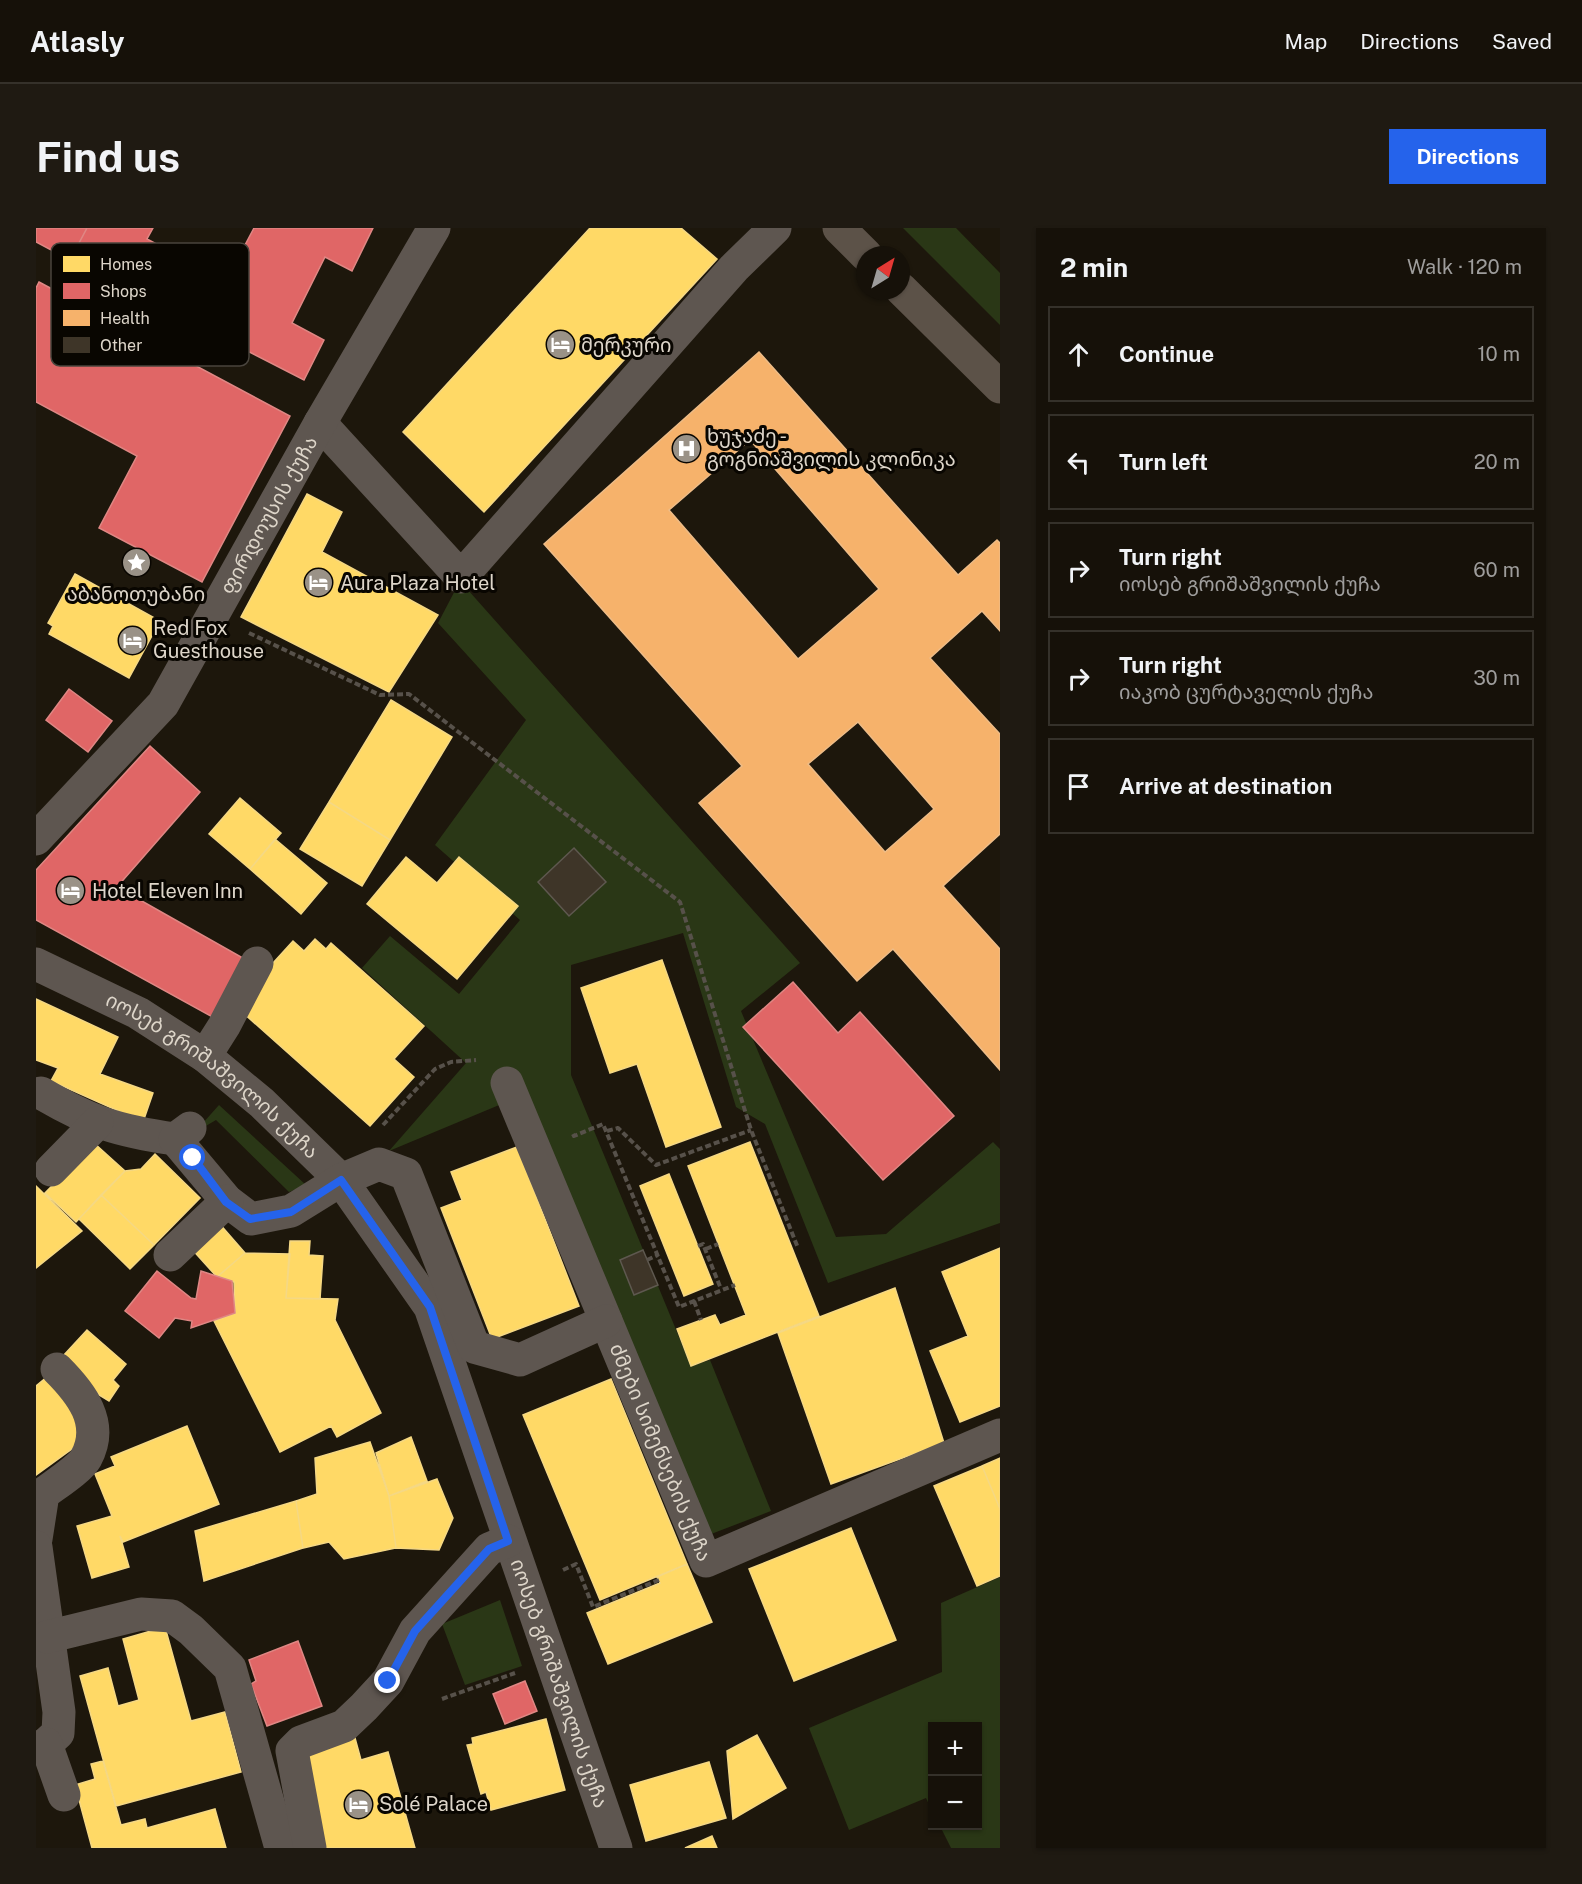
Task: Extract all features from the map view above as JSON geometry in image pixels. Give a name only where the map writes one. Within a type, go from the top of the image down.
[{"type":"highway","points":[[839,228],[857,246]]},
{"type":"highway","points":[[910,298],[1000,387]]},
{"type":"street","name":"ფირდოუსის ქუჩა","points":[[36,839],[163,704],[320,423],[434,228]]},
{"type":"street","points":[[320,423],[461,577],[734,268],[775,228]]},
{"type":"street","points":[[205,1056],[224,1026],[257,963]]},
{"type":"street","name":"იოსებ გრიშაშვილის ქუჩა","points":[[36,964],[138,1013],[205,1056],[262,1103],[341,1180],[430,1307],[508,1541],[616,1848]]},
{"type":"street","name":"ძმები სიმენსების ქუჩა","points":[[507,1083],[706,1561],[1000,1435]]},
{"type":"street","points":[[41,1093],[97,1123],[136,1133],[182,1133],[226,1202],[250,1219],[291,1212],[341,1180],[379,1164],[406,1174],[474,1347],[520,1360],[606,1321]]},
{"type":"street","points":[[51,1170],[97,1123]]},
{"type":"street","points":[[170,1255],[226,1202]]},
{"type":"street","points":[[36,1539],[43,1494],[85,1460],[93,1427],[80,1392],[57,1369]]},
{"type":"street","points":[[310,1848],[292,1751],[301,1742],[344,1726],[364,1707],[388,1681],[415,1631],[489,1549],[508,1541]]},
{"type":"street","points":[[36,1547],[42,1632],[59,1712],[58,1733],[41,1744],[64,1795]]},
{"type":"street","points":[[42,1632],[141,1614],[172,1616],[191,1630],[230,1668],[281,1848]]},
{"type":"path","points":[[214,616],[380,695],[408,694],[680,902],[751,1130],[798,1248]]},
{"type":"path","points":[[378,1130],[435,1068],[451,1062],[477,1060],[495,1067],[507,1083]]},
{"type":"path","points":[[603,1124],[679,1307],[735,1285]]},
{"type":"path","points":[[607,1131],[618,1128],[657,1165],[751,1130]]},
{"type":"path","points":[[698,1246],[703,1244],[708,1248],[724,1288]]},
{"type":"path","points":[[708,1248],[718,1244]]},
{"type":"path","points":[[647,1260],[658,1255]]},
{"type":"path","points":[[694,1301],[702,1320]]},
{"type":"path","points":[[576,1564],[592,1606],[659,1580]]},
{"type":"path","points":[[442,1699],[523,1670]]},
{"type":"green space","points":[[903,228],[956,228],[1000,273],[1000,325]]},
{"type":"green space","points":[[460,581],[800,963],[741,1011],[836,1237],[886,1234],[993,1142],[1000,1149],[1000,1223],[828,1283],[765,1124],[736,1107],[683,933],[571,965],[571,1075],[691,1366],[710,1360],[771,1511],[706,1536],[523,1095],[389,1151],[466,1063],[362,968],[390,936],[459,994],[520,920],[435,845],[526,720],[438,623]]},
{"type":"green space","points":[[219,1105],[306,1185],[289,1192],[216,1120],[194,1133]]},
{"type":"green space","points":[[1000,1577],[1000,1848],[951,1848],[942,1830],[982,1830],[982,1722],[928,1722],[928,1802],[926,1798],[849,1830],[809,1728],[942,1672],[941,1603]]},
{"type":"green space","points":[[500,1600],[522,1666],[465,1685],[442,1624]]},
{"type":"building: Homes","name":"მერკური","points":[[590,228],[681,228],[717,259],[484,512],[403,432]]},
{"type":"building: Homes","name":"Aura Plaza Hotel","points":[[307,494],[342,512],[322,552],[438,615],[389,692],[241,617]]},
{"type":"building: Homes","points":[[75,574],[160,621],[129,678],[49,634],[53,626],[48,623]]},
{"type":"building: Homes","points":[[391,700],[452,737],[390,840],[329,802]]},
{"type":"building: Homes","points":[[240,798],[281,833],[250,869],[209,834]]},
{"type":"building: Homes","points":[[329,802],[390,840],[362,886],[300,849]]},
{"type":"building: Homes","points":[[275,839],[327,883],[301,914],[250,869]]},
{"type":"building: Homes","points":[[406,857],[437,883],[459,857],[518,906],[457,979],[367,904]]},
{"type":"building: Homes","points":[[315,939],[326,949],[331,943],[424,1026],[394,1059],[414,1077],[370,1126],[241,1011],[252,986],[293,941],[304,951]]},
{"type":"building: Homes","points":[[662,960],[721,1127],[666,1147],[637,1064],[610,1073],[581,988]]},
{"type":"building: Homes","points":[[36,999],[118,1037],[100,1074],[153,1093],[143,1122],[51,1081],[58,1068],[36,1060]]},
{"type":"building: Homes","points":[[750,1142],[819,1316],[691,1366],[677,1329],[715,1315],[720,1325],[746,1315],[688,1166]]},
{"type":"building: Homes","points":[[94,1143],[125,1171],[76,1222],[45,1193]]},
{"type":"building: Homes","points":[[517,1147],[579,1306],[492,1339],[441,1208],[462,1200],[451,1172]]},
{"type":"building: Homes","points":[[155,1154],[200,1198],[154,1245],[101,1195],[125,1171],[141,1169]]},
{"type":"building: Homes","points":[[669,1174],[713,1284],[684,1296],[640,1186]]},
{"type":"building: Homes","points":[[36,1186],[82,1231],[36,1268]]},
{"type":"building: Homes","points":[[101,1195],[154,1245],[130,1269],[79,1219]]},
{"type":"building: Homes","points":[[218,1222],[245,1253],[217,1277],[190,1247]]},
{"type":"building: Homes","points":[[290,1241],[310,1241],[309,1255],[323,1256],[320,1299],[286,1298]]},
{"type":"building: Homes","points":[[1000,1248],[1000,1406],[960,1422],[930,1351],[968,1336],[942,1272]]},
{"type":"building: Homes","points":[[245,1253],[290,1254],[286,1298],[338,1299],[335,1320],[381,1413],[337,1437],[331,1426],[280,1452],[214,1321],[235,1313],[234,1282],[217,1277]]},
{"type":"building: Homes","points":[[895,1288],[944,1443],[831,1484],[778,1333]]},
{"type":"building: Homes","points":[[87,1330],[126,1364],[113,1380],[119,1386],[109,1401],[99,1395],[63,1356]]},
{"type":"building: Homes","points":[[53,1372],[87,1438],[36,1475],[36,1386]]},
{"type":"building: Homes","points":[[611,1379],[687,1564],[600,1600],[523,1415]]},
{"type":"building: Homes","points":[[187,1426],[219,1504],[123,1542],[120,1536],[129,1567],[92,1578],[77,1526],[112,1516],[95,1474],[115,1466],[111,1457]]},
{"type":"building: Homes","points":[[411,1437],[427,1481],[389,1496],[376,1453]]},
{"type":"building: Homes","points":[[370,1442],[389,1496],[396,1548],[344,1559],[329,1542],[303,1548],[296,1501],[317,1494],[315,1458]]},
{"type":"building: Homes","points":[[1000,1458],[1000,1509],[982,1466]]},
{"type":"building: Homes","points":[[982,1466],[1000,1509],[1000,1576],[977,1586],[934,1486]]},
{"type":"building: Homes","points":[[437,1479],[453,1518],[439,1550],[396,1548],[389,1496]]},
{"type":"building: Homes","points":[[296,1501],[303,1548],[204,1581],[195,1531]]},
{"type":"building: Homes","points":[[851,1528],[896,1640],[794,1681],[749,1569]]},
{"type":"building: Homes","points":[[687,1564],[712,1622],[608,1664],[587,1613],[660,1583],[657,1577]]},
{"type":"building: Homes","points":[[165,1627],[191,1721],[225,1712],[241,1772],[116,1806],[80,1676],[108,1668],[118,1706],[139,1700],[123,1639]]},
{"type":"building: Homes","points":[[546,1719],[565,1790],[491,1810],[486,1792],[481,1794],[467,1745],[473,1744],[472,1738]]},
{"type":"building: Homes","points":[[757,1735],[786,1788],[733,1819],[727,1751]]},
{"type":"building: Homes","name":"Solé Palace","points":[[355,1738],[361,1760],[388,1752],[415,1848],[325,1848],[299,1754]]},
{"type":"building: Homes","points":[[103,1761],[121,1825],[145,1819],[147,1828],[215,1809],[226,1848],[92,1848],[75,1785],[95,1779],[91,1764]]},
{"type":"building: Homes","points":[[709,1762],[726,1818],[646,1841],[630,1785]]},
{"type":"building: Homes","points":[[712,1836],[717,1848],[685,1848]]},
{"type":"building: Shops","points":[[36,228],[87,228],[79,243],[51,243],[51,250],[36,242]]},
{"type":"building: Shops","points":[[87,228],[153,228],[147,239],[155,243],[79,243]]},
{"type":"building: Shops","points":[[254,228],[373,228],[352,271],[325,257],[292,323],[324,340],[304,380],[249,352],[249,243],[246,243]]},
{"type":"building: Shops","points":[[39,282],[51,288],[51,366],[196,366],[290,416],[202,582],[99,528],[137,456],[36,402],[36,288]]},
{"type":"building: Shops","points":[[69,689],[112,721],[88,752],[46,720]]},
{"type":"building: Shops","points":[[150,746],[200,792],[117,887],[250,962],[218,1020],[36,920],[36,870]]},
{"type":"building: Shops","points":[[793,982],[838,1033],[860,1012],[954,1116],[883,1180],[743,1027]]},
{"type":"building: Shops","points":[[157,1271],[191,1298],[196,1299],[201,1271],[232,1281],[235,1313],[191,1328],[192,1321],[175,1318],[159,1338],[125,1311]]},
{"type":"building: Shops","points":[[298,1641],[322,1706],[267,1726],[251,1684],[256,1681],[249,1660]]},
{"type":"building: Shops","points":[[525,1681],[537,1711],[505,1724],[493,1694]]},
{"type":"building: Health","points":[[759,352],[958,575],[997,540],[1000,543],[1000,631],[982,611],[930,658],[1000,734],[1000,834],[943,886],[1000,949],[1000,1070],[893,949],[857,981],[699,803],[742,766],[544,544]],"holes":[[[750,440],[879,589],[798,659],[669,510]],[[858,722],[934,809],[885,852],[808,764]]]},
{"type":"building: Other","points":[[574,848],[606,882],[569,916],[538,882]]},
{"type":"building: Other","points":[[643,1250],[658,1285],[634,1295],[620,1260]]},
{"type":"place","name":"მერკური","points":[[560,345]]},
{"type":"place","name":"ხუჯაძე - გოგნიაშვილის კლინიკა","points":[[686,448]]},
{"type":"place","name":"აბანოთუბანი","points":[[136,563]]},
{"type":"place","name":"Aura Plaza Hotel","points":[[319,583]]},
{"type":"place","name":"Red Fox Guesthouse","points":[[132,640]]},
{"type":"place","name":"Hotel Eleven Inn","points":[[71,891]]},
{"type":"place","name":"Solé Palace","points":[[358,1804]]},
{"type":"route","points":[[193,1158],[226,1202],[250,1219],[291,1212],[341,1180],[430,1307],[508,1541],[489,1549],[415,1631],[388,1681]]}]
